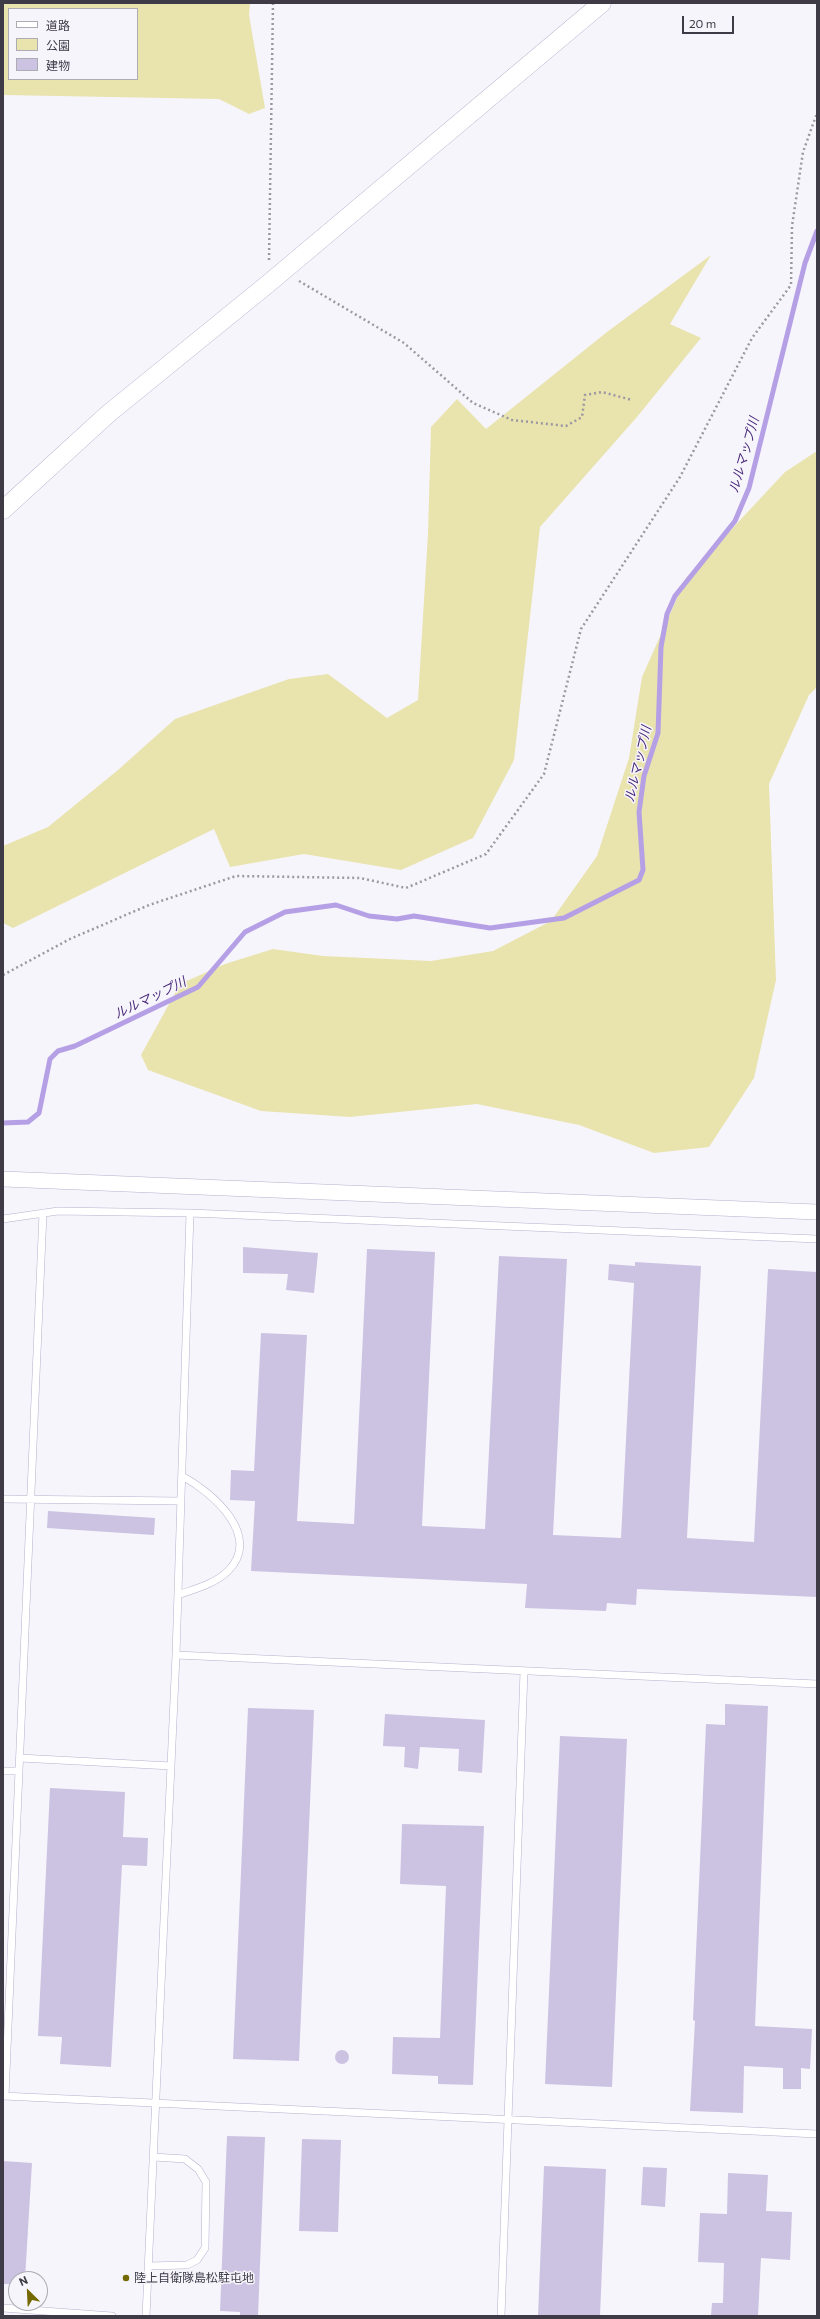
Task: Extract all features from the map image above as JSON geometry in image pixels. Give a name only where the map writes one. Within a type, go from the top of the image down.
[{"type":"street","points":[[3,510],[108,414],[276,277],[602,3]]},
{"type":"street","points":[[3,1179],[817,1212]]},
{"type":"lane","points":[[3,1219],[58,1211],[190,1213],[817,1239]]},
{"type":"lane","points":[[43,1213],[4,2096],[817,2134]]},
{"type":"lane","points":[[146,2316],[176,1655],[190,1213]]},
{"type":"lane","points":[[178,1595],[211,1583],[228,1572],[237,1559],[240,1544],[236,1528],[226,1512],[211,1495],[182,1476]]},
{"type":"lane","points":[[3,1499],[181,1501]]},
{"type":"lane","points":[[176,1655],[817,1684]]},
{"type":"lane","points":[[501,2316],[524,1671]]},
{"type":"lane","points":[[20,1758],[171,1766]]},
{"type":"lane","points":[[3,1770],[19,1771]]},
{"type":"lane","points":[[148,2266],[186,2265],[197,2260],[205,2248],[206,2182],[198,2169],[186,2159],[154,2156]]},
{"type":"lane","points":[[3,2308],[112,2316]]},
{"type":"path","points":[[273,3],[276,277],[404,343],[473,403],[512,420],[566,426],[582,417],[585,395],[602,392],[632,400]]},
{"type":"path","points":[[3,975],[70,939],[149,905],[236,876],[360,878],[406,888],[486,854],[544,774],[581,629],[680,477],[752,338],[791,284],[792,226],[803,152],[817,112]]},
{"type":"green space","points":[[3,3],[250,3],[249,15],[265,108],[249,114],[219,99],[3,95]]},
{"type":"green space","points":[[711,255],[670,324],[701,338],[637,417],[540,527],[514,760],[473,838],[401,870],[304,854],[230,867],[214,829],[13,928],[3,923],[3,846],[48,827],[118,770],[175,719],[289,679],[328,674],[387,718],[418,700],[428,533],[431,427],[457,399],[486,429],[607,332]]},
{"type":"green space","points":[[817,451],[817,687],[809,695],[769,784],[776,980],[754,1078],[709,1147],[654,1153],[579,1125],[477,1104],[350,1117],[261,1111],[148,1070],[141,1055],[180,984],[225,964],[273,949],[323,956],[431,961],[493,951],[551,921],[597,856],[629,758],[642,677],[686,578],[785,472]]},
{"type":"building","points":[[243,1247],[318,1253],[314,1293],[286,1290],[288,1274],[243,1273]]},
{"type":"building","points":[[367,1249],[435,1252],[422,1526],[485,1529],[499,1256],[567,1259],[553,1535],[621,1538],[634,1283],[608,1280],[609,1264],[635,1266],[635,1262],[701,1266],[687,1538],[754,1542],[768,1269],[817,1272],[817,1597],[637,1589],[636,1605],[607,1603],[606,1611],[525,1608],[527,1584],[251,1571],[255,1501],[230,1500],[231,1470],[254,1471],[261,1333],[307,1335],[297,1521],[354,1524]]},
{"type":"building","points":[[48,1511],[155,1518],[154,1535],[47,1528]]},
{"type":"building","points":[[725,1704],[768,1706],[755,2026],[812,2029],[810,2069],[801,2068],[801,2089],[783,2089],[783,2068],[744,2066],[743,2113],[690,2111],[695,2021],[693,2020],[706,1724],[725,1725]]},
{"type":"building","points":[[248,1708],[314,1710],[299,2061],[233,2059]]},
{"type":"building","points":[[385,1714],[485,1720],[482,1773],[458,1771],[459,1749],[420,1747],[418,1769],[404,1767],[405,1747],[383,1746]]},
{"type":"building","points":[[560,1736],[627,1739],[612,2087],[545,2084]]},
{"type":"building","points":[[50,1788],[125,1792],[123,1837],[148,1838],[147,1866],[122,1865],[111,2067],[60,2064],[62,2037],[38,2036]]},
{"type":"building","points":[[402,1824],[484,1826],[473,2085],[438,2084],[438,2076],[392,2074],[393,2037],[440,2038],[446,1886],[400,1884]]},
{"type":"building","points":[[339,2050],[345,2050],[349,2054],[349,2060],[345,2064],[339,2064],[335,2060],[335,2054]]},
{"type":"building","points":[[227,2136],[265,2137],[258,2316],[240,2316],[240,2312],[220,2311]]},
{"type":"building","points":[[302,2139],[341,2140],[338,2232],[299,2231]]},
{"type":"building","points":[[3,2161],[32,2163],[25,2271],[8,2271],[8,2284],[3,2284]]},
{"type":"building","points":[[544,2166],[606,2169],[600,2316],[538,2316]]},
{"type":"building","points":[[643,2167],[667,2168],[665,2207],[641,2205]]},
{"type":"building","points":[[728,2173],[768,2175],[766,2211],[792,2212],[790,2260],[761,2258],[758,2316],[711,2316],[712,2303],[723,2303],[724,2263],[698,2262],[700,2213],[727,2214]]},
{"type":"waterway","name":"ルルマップ川","points":[[3,1123],[28,1122],[39,1113],[50,1059],[58,1051],[75,1046],[198,987],[245,932],[285,912],[336,905],[369,916],[397,919],[414,916],[490,928],[564,918],[639,880],[643,870],[639,812],[644,776],[658,733],[661,647],[667,614],[675,596],[735,521],[749,488],[805,263],[817,231]]},
{"type":"place","name":"陸上自衛隊島松駐屯地","points":[[126,2278]]}]
